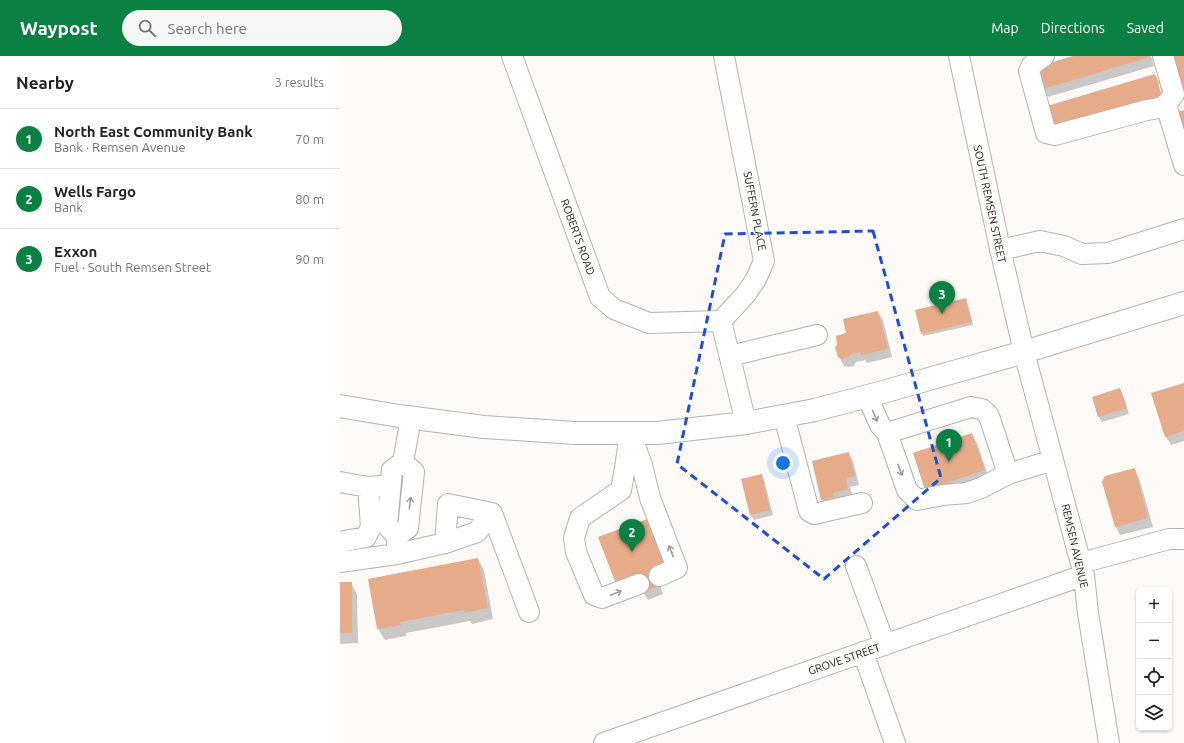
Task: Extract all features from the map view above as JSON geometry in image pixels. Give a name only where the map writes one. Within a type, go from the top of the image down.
[{"type":"main road","points":[[340,406],[411,418],[484,427],[574,434],[657,433],[746,423],[815,410],[867,396],[1024,352],[1184,303]]},
{"type":"street","name":"ROBERTS ROAD","points":[[512,56],[600,298],[614,310],[649,324],[721,321]]},
{"type":"street","name":"SUFFERN PLACE","points":[[721,321],[746,294],[756,279],[764,261],[724,56]]},
{"type":"street","name":"SOUTH REMSEN STREET","points":[[959,56],[1000,250],[1024,352]]},
{"type":"street","points":[[1044,56],[1032,65],[1029,71],[1046,133],[1055,135],[1147,110],[1158,109],[1166,105],[1174,94],[1163,56]]},
{"type":"street","points":[[1166,105],[1184,164]]},
{"type":"street","points":[[1000,250],[1040,241],[1064,246],[1082,254],[1108,253],[1184,229]]},
{"type":"street","points":[[721,321],[746,423]]},
{"type":"street","points":[[730,356],[817,335]]},
{"type":"street","name":"REMSEN AVENUE","points":[[1024,352],[1082,569],[1109,743]]},
{"type":"street","points":[[867,396],[880,425],[887,433],[907,490],[918,500],[943,495],[967,493],[981,488],[1008,474],[1053,460]]},
{"type":"street","points":[[887,433],[971,407],[982,409],[989,416],[1008,474]]},
{"type":"street","points":[[784,416],[809,511],[814,514],[862,503]]},
{"type":"street","points":[[397,545],[387,526],[392,470],[403,462],[411,418]]},
{"type":"street","points":[[630,433],[621,490],[580,518],[574,538],[576,552],[594,595],[602,598],[639,584]]},
{"type":"street","points":[[630,433],[642,465],[650,498],[678,568],[659,576]]},
{"type":"street","points":[[397,545],[408,528],[414,472],[403,462]]},
{"type":"street","points":[[340,482],[368,487],[391,486]]},
{"type":"street","points":[[340,542],[366,537],[371,527],[368,487]]},
{"type":"street","points":[[621,490],[650,498]]},
{"type":"street","points":[[445,543],[448,504],[492,513]]},
{"type":"street","points":[[340,562],[397,545],[445,543],[477,532],[492,513]]},
{"type":"street","points":[[492,513],[529,612]]},
{"type":"street","name":"GROVE STREET","points":[[604,743],[885,645],[1082,569],[1169,539],[1184,539]]},
{"type":"street","points":[[856,566],[885,645]]},
{"type":"street","points":[[863,652],[895,743]]},
{"type":"highlighted area","points":[[873,231],[941,478],[824,579],[677,464],[725,234]]},
{"type":"building","points":[[1073,56],[1150,57],[1043,89],[1036,67]]},
{"type":"building","points":[[1171,56],[1184,56],[1184,98]]},
{"type":"building","points":[[1155,74],[1162,96],[1054,128],[1047,106]]},
{"type":"building","points":[[1184,110],[1184,149],[1173,113]]},
{"type":"building","points":[[966,298],[972,322],[921,334],[915,310]]},
{"type":"building","points":[[878,311],[888,349],[861,355],[861,352],[851,354],[849,357],[842,359],[838,357],[835,347],[837,345],[836,336],[846,333],[843,319]]},
{"type":"building","points":[[1184,383],[1184,431],[1165,437],[1151,393]]},
{"type":"building","points":[[1120,388],[1127,408],[1098,417],[1092,397]]},
{"type":"building","points":[[972,433],[985,470],[925,490],[913,453]]},
{"type":"building","points":[[849,452],[855,476],[846,478],[848,489],[833,493],[834,497],[821,500],[812,461]]},
{"type":"building","points":[[1135,468],[1148,518],[1115,527],[1102,482],[1105,476]]},
{"type":"building","points":[[762,474],[770,510],[750,515],[741,479]]},
{"type":"building","points":[[647,519],[665,566],[659,586],[642,592],[616,584],[598,537]]},
{"type":"building","points":[[478,558],[488,608],[464,613],[464,610],[400,622],[401,625],[377,629],[368,579]]},
{"type":"building","points":[[340,582],[352,582],[352,633],[340,633]]},
{"type":"place","name":"Exxon","points":[[942,314]]},
{"type":"place","name":"North East Community Bank","points":[[949,462]]},
{"type":"place","name":"Wells Fargo","points":[[632,552]]}]
